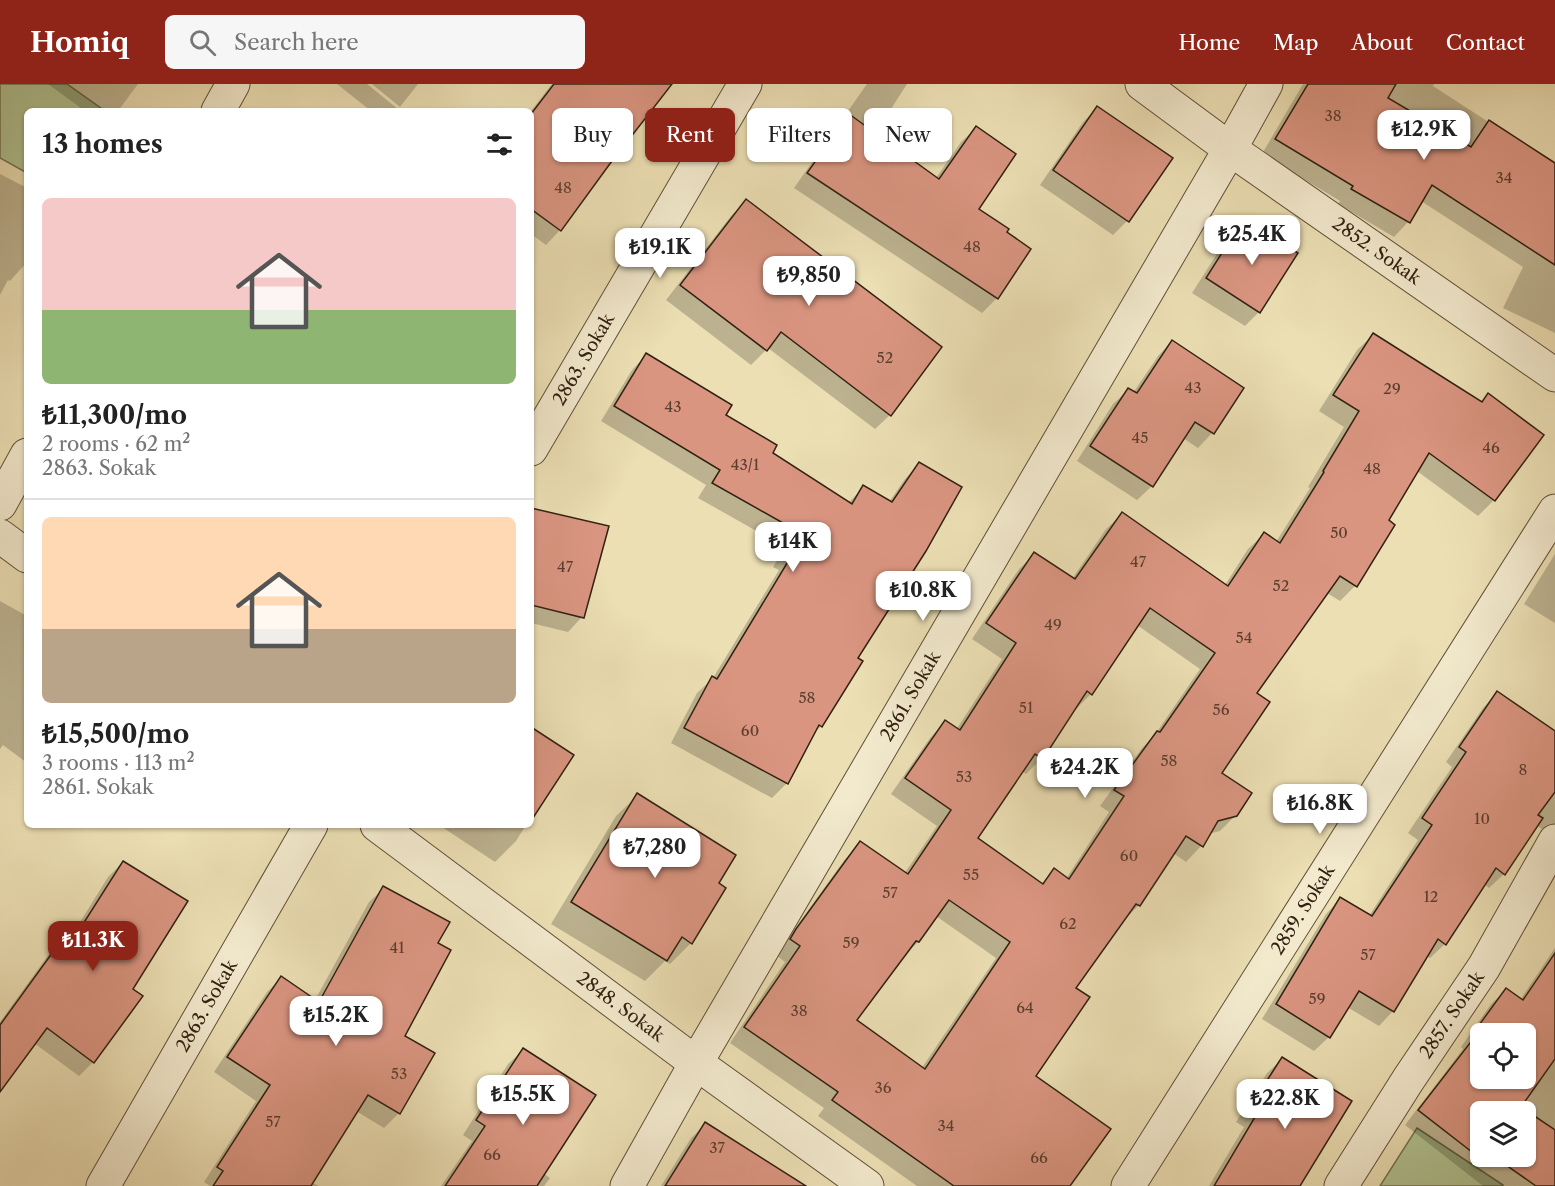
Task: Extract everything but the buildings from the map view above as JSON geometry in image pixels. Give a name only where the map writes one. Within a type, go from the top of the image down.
[{"type":"street","points":[[220,108],[233,84]]},
{"type":"street","name":"2863. Sokak","points":[[534,444],[745,84]]},
{"type":"street","name":"2852. Sokak","points":[[1142,84],[1555,375]]},
{"type":"street","name":"2861. Sokak","points":[[627,1186],[696,1063],[1266,84]]},
{"type":"street","points":[[0,504],[24,460]]},
{"type":"street","name":"2859. Sokak","points":[[1128,1186],[1555,511]]},
{"type":"street","points":[[0,536],[24,554]]},
{"type":"street","name":"2863. Sokak","points":[[103,1186],[309,828]]},
{"type":"street","name":"2848. Sokak","points":[[381,828],[696,1063],[867,1186]]},
{"type":"street","name":"2857. Sokak","points":[[1341,1186],[1408,1080],[1484,967],[1555,841]]},
{"type":"green space","points":[[0,84],[67,84],[101,108],[24,108],[24,171],[0,158]]},
{"type":"green space","points":[[1417,1128],[1470,1163],[1470,1167],[1476,1167],[1503,1185],[1503,1186],[1380,1186]]}]
